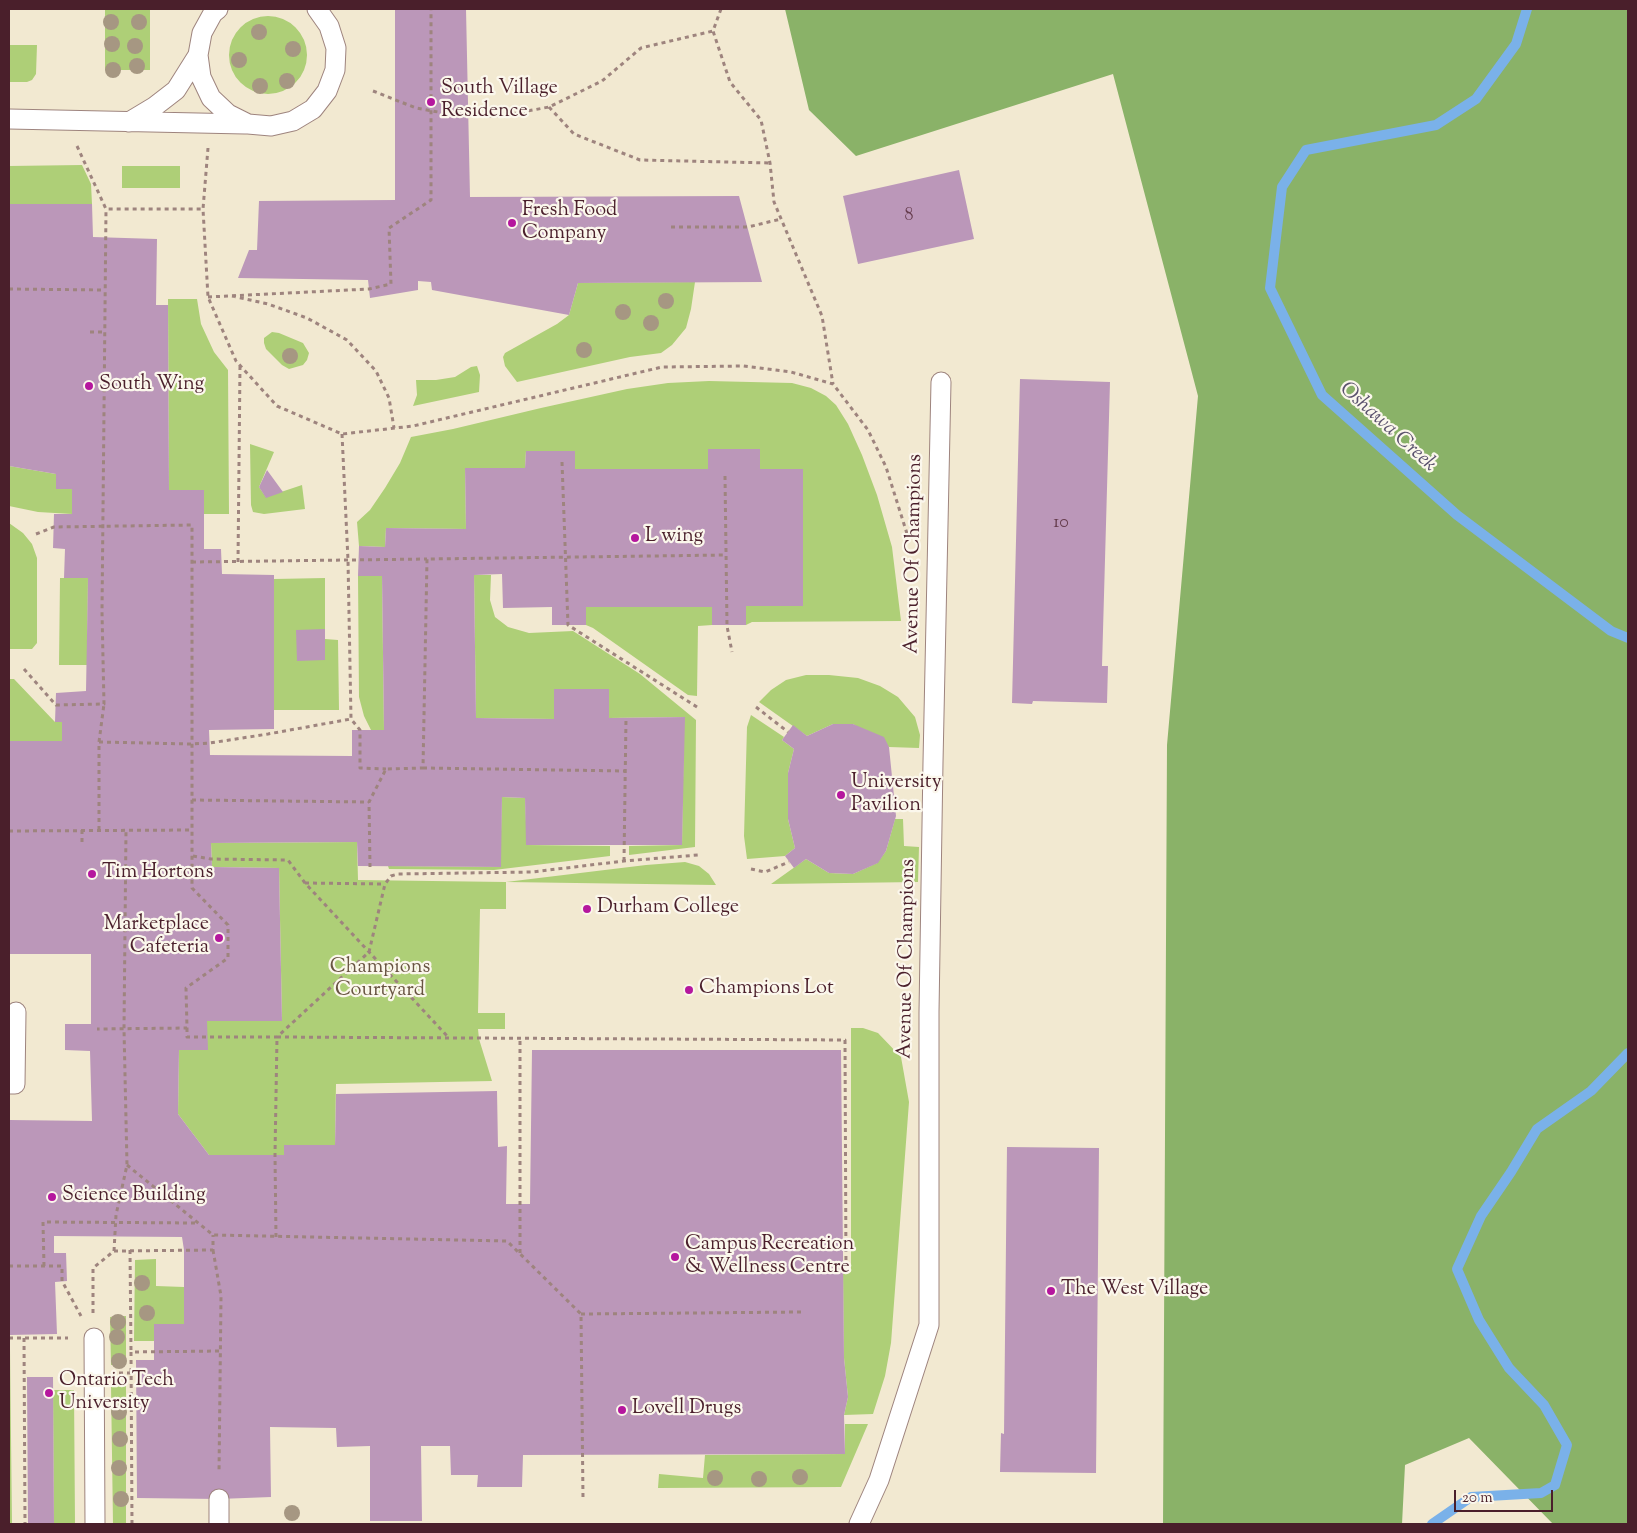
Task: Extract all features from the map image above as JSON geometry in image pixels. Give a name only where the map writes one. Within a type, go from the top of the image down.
[{"type":"lane","points":[[218,9],[213,13],[202,33],[198,55],[201,77],[211,98],[228,114],[248,124]]},
{"type":"lane","points":[[9,120],[271,126],[293,121],[313,109],[327,91],[335,70],[336,48],[329,26],[317,9]]},
{"type":"lane","points":[[129,122],[154,107],[176,90],[198,55]]},
{"type":"lane","name":"Avenue Of Champions","points":[[859,1524],[879,1480],[929,1326],[933,762],[941,382]]},
{"type":"lane","points":[[9,1084],[15,1084],[16,1012]]},
{"type":"lane","points":[[94,1338],[95,1524]]},
{"type":"lane","points":[[219,1498],[219,1524]]},
{"type":"path","points":[[208,297],[369,289],[391,284],[389,228],[431,200],[431,9]]},
{"type":"path","points":[[721,9],[713,31],[730,82],[761,120],[770,163],[774,202],[822,316],[833,384],[868,430],[886,467],[912,549]]},
{"type":"path","points":[[373,91],[416,108],[460,116],[501,116],[549,108],[602,81],[641,48],[713,31]]},
{"type":"path","points":[[549,108],[574,134],[640,160],[770,163]]},
{"type":"path","points":[[66,120],[106,209],[102,612],[104,704],[99,742],[99,830]]},
{"type":"path","points":[[211,124],[203,209],[208,297],[236,361],[277,406],[342,434],[413,426],[662,367],[743,366],[791,372],[833,384]]},
{"type":"path","points":[[106,209],[203,209]]},
{"type":"path","points":[[671,227],[748,227],[781,218]]},
{"type":"path","points":[[9,289],[105,290]]},
{"type":"path","points":[[227,295],[268,304],[307,318],[348,340],[376,372],[389,398],[394,428]]},
{"type":"path","points":[[90,332],[104,332]]},
{"type":"path","points":[[238,562],[240,365]]},
{"type":"path","points":[[342,434],[348,560],[351,719],[360,730],[360,768],[626,771]]},
{"type":"path","points":[[562,462],[568,625],[697,707]]},
{"type":"path","points":[[725,476],[727,626],[732,652]]},
{"type":"path","points":[[36,534],[54,527],[192,525],[192,888],[228,925],[228,958],[186,988],[187,1037],[845,1040],[846,1272]]},
{"type":"path","points":[[192,562],[726,556]]},
{"type":"path","points":[[423,768],[427,559]]},
{"type":"path","points":[[24,669],[56,705],[104,704]]},
{"type":"path","points":[[756,707],[788,732]]},
{"type":"path","points":[[624,861],[626,718]]},
{"type":"path","points":[[99,742],[192,744],[268,734],[351,719]]},
{"type":"path","points":[[370,866],[369,802],[386,769]]},
{"type":"path","points":[[192,800],[369,802]]},
{"type":"path","points":[[82,830],[82,845]]},
{"type":"path","points":[[114,1251],[116,1215],[127,1165],[124,1029],[126,830]]},
{"type":"path","points":[[9,831],[193,830]]},
{"type":"path","points":[[276,1237],[274,1155],[277,1037],[369,952],[385,884],[391,876],[398,874],[532,872],[624,861],[698,855]]},
{"type":"path","points":[[192,856],[211,859],[288,860],[305,884],[449,1038]]},
{"type":"path","points":[[751,869],[765,872],[789,862]]},
{"type":"path","points":[[305,884],[385,884]]},
{"type":"path","points":[[97,1029],[187,1028]]},
{"type":"path","points":[[520,1039],[520,1254]]},
{"type":"path","points":[[127,1165],[213,1236],[507,1241],[581,1314],[802,1312]]},
{"type":"path","points":[[44,1266],[43,1222],[198,1223]]},
{"type":"path","points":[[213,1236],[213,1250],[221,1296],[219,1498]]},
{"type":"path","points":[[130,1250],[132,1524]]},
{"type":"path","points":[[94,1338],[93,1268],[114,1251],[213,1250]]},
{"type":"path","points":[[9,1266],[62,1266],[62,1282],[94,1338]]},
{"type":"path","points":[[581,1314],[582,1498]]},
{"type":"path","points":[[9,1338],[94,1338]]},
{"type":"path","points":[[24,1338],[26,1524]]},
{"type":"path","points":[[131,1352],[221,1351]]},
{"type":"green space","points":[[105,9],[150,9],[150,70],[105,70]]},
{"type":"green space","points":[[785,9],[1628,9],[1628,1524],[1553,1524],[1469,1438],[1405,1465],[1402,1524],[1163,1524],[1167,745],[1198,396],[1113,74],[856,156],[809,110]]},
{"type":"green space","points":[[268,16],[283,19],[296,27],[304,40],[307,55],[304,70],[296,83],[283,91],[268,94],[253,91],[240,83],[232,70],[229,55],[232,40],[240,27],[253,19]]},
{"type":"green space","points":[[9,45],[37,45],[36,74],[32,80],[27,82],[9,82]]},
{"type":"green space","points":[[82,165],[91,184],[92,204],[9,204],[9,166]]},
{"type":"green space","points":[[122,166],[180,166],[180,188],[122,188]]},
{"type":"green space","points":[[695,282],[686,328],[672,345],[661,353],[630,357],[517,382],[505,366],[503,357],[505,353],[557,324],[569,315],[578,283]]},
{"type":"green space","points":[[168,299],[197,299],[201,324],[214,352],[228,370],[229,514],[204,514],[204,490],[169,490]]},
{"type":"green space","points":[[272,332],[303,343],[309,353],[303,365],[289,369],[282,365],[266,349],[264,338]]},
{"type":"green space","points":[[477,366],[480,375],[479,392],[413,406],[417,395],[416,380],[436,380],[455,377],[471,367]]},
{"type":"green space","points":[[709,381],[792,383],[811,388],[826,396],[836,405],[848,424],[877,495],[892,547],[901,621],[752,622],[746,625],[746,606],[803,606],[803,469],[760,469],[760,449],[709,449],[708,469],[575,469],[575,451],[526,451],[525,468],[465,468],[466,529],[386,528],[385,547],[359,546],[357,522],[370,510],[385,488],[400,463],[411,437],[627,389],[668,383]]},
{"type":"green space","points":[[250,444],[274,452],[259,487],[266,497],[302,485],[305,509],[264,514],[253,512],[251,505]]},
{"type":"green space","points":[[9,466],[56,474],[56,489],[72,489],[72,514],[38,512],[9,506]]},
{"type":"green space","points":[[9,523],[23,533],[32,544],[37,558],[37,643],[32,649],[9,649]]},
{"type":"green space","points":[[474,575],[491,575],[490,600],[495,617],[508,627],[529,633],[573,631],[640,674],[696,720],[695,847],[629,855],[629,846],[682,845],[684,717],[609,718],[609,689],[555,689],[554,719],[476,718]]},
{"type":"green space","points":[[358,576],[382,576],[384,730],[371,730],[364,716],[359,697]]},
{"type":"green space","points":[[60,578],[88,578],[87,665],[59,665]]},
{"type":"green space","points":[[325,578],[325,639],[338,640],[339,710],[274,710],[274,579]]},
{"type":"green space","points":[[586,607],[712,607],[712,625],[698,626],[697,696],[688,695],[586,625]]},
{"type":"green space","points":[[806,675],[858,678],[880,686],[898,697],[915,717],[920,735],[919,748],[889,747],[853,724],[833,724],[807,736],[759,702],[771,690],[786,680]]},
{"type":"green space","points":[[9,679],[14,679],[55,722],[62,722],[62,741],[9,741]]},
{"type":"green space","points":[[751,715],[784,737],[782,740],[794,749],[788,773],[788,819],[795,848],[785,856],[747,859],[744,836],[747,727]]},
{"type":"green space","points":[[502,797],[525,798],[527,845],[610,846],[610,856],[494,870],[389,869],[388,866],[500,867]]},
{"type":"green space","points":[[895,819],[903,819],[904,846],[919,847],[918,882],[771,884],[806,859],[829,873],[853,874],[877,863],[886,851]]},
{"type":"green space","name":"Champions Courtyard","points":[[357,842],[358,880],[506,882],[506,909],[480,909],[478,1013],[505,1013],[505,1029],[478,1029],[479,1039],[492,1081],[336,1084],[335,1145],[284,1145],[284,1155],[209,1155],[178,1114],[179,1050],[207,1050],[207,1021],[282,1021],[279,868],[212,867],[211,843]]},
{"type":"green space","points":[[685,862],[699,866],[709,874],[716,885],[506,882]]},
{"type":"green space","points":[[851,1028],[863,1028],[878,1033],[901,1057],[909,1102],[891,1343],[885,1376],[873,1414],[844,1415],[848,1397],[844,1358],[843,1273],[851,1272]]},
{"type":"green space","points":[[156,1259],[156,1286],[184,1287],[184,1324],[154,1324],[154,1341],[134,1341],[135,1260]]},
{"type":"green space","points":[[126,1316],[126,1365],[111,1365],[110,1317]]},
{"type":"green space","points":[[10,1349],[12,1524],[9,1524]]},
{"type":"green space","points":[[111,1385],[126,1385],[126,1524],[113,1524]]},
{"type":"green space","points":[[53,1390],[74,1390],[75,1524],[54,1524]]},
{"type":"green space","points":[[845,1424],[868,1424],[841,1487],[658,1488],[659,1474],[703,1478],[705,1455],[845,1454]]},
{"type":"building","name":"South Village Residence","points":[[395,9],[466,9],[470,197],[739,196],[762,282],[578,283],[569,315],[432,290],[431,282],[418,281],[418,290],[370,298],[368,280],[238,278],[249,250],[257,250],[259,201],[395,200]]},
{"type":"building","points":[[959,170],[974,239],[858,264],[843,196]]},
{"type":"building","points":[[9,204],[92,204],[93,237],[157,239],[156,305],[168,305],[169,490],[204,490],[204,549],[221,549],[222,574],[274,575],[274,729],[209,730],[210,755],[352,756],[352,730],[384,730],[382,576],[358,576],[359,546],[385,547],[386,528],[466,529],[465,468],[525,468],[526,451],[575,451],[575,469],[708,469],[708,449],[760,449],[760,469],[803,469],[803,606],[746,606],[746,625],[712,625],[712,607],[586,607],[586,625],[552,625],[552,607],[503,608],[502,574],[474,575],[476,718],[554,719],[554,689],[609,689],[609,718],[685,717],[682,845],[526,845],[525,798],[502,797],[501,867],[358,866],[357,842],[211,843],[212,867],[279,868],[282,1021],[207,1021],[208,1050],[179,1050],[178,1114],[209,1155],[284,1155],[284,1145],[335,1145],[336,1094],[497,1091],[498,1147],[507,1146],[506,1204],[530,1204],[532,1050],[841,1050],[844,1358],[848,1397],[844,1415],[845,1454],[523,1455],[522,1487],[477,1487],[478,1475],[451,1475],[450,1446],[421,1446],[422,1521],[370,1521],[370,1446],[337,1447],[336,1428],[270,1427],[271,1497],[219,1499],[137,1498],[136,1360],[154,1360],[154,1324],[184,1324],[184,1250],[182,1237],[54,1236],[54,1253],[66,1253],[67,1281],[55,1282],[57,1334],[9,1335],[9,1120],[92,1121],[90,1051],[65,1050],[65,1024],[91,1024],[91,954],[9,954],[9,741],[62,741],[62,722],[55,722],[56,693],[86,691],[88,578],[64,578],[65,549],[53,548],[54,514],[72,514],[72,489],[56,489],[56,474],[9,466]]},
{"type":"building","points":[[1020,379],[1110,382],[1102,666],[1108,666],[1107,703],[1033,701],[1032,704],[1012,703]]},
{"type":"building","points":[[267,470],[283,492],[266,498],[259,487]]},
{"type":"building","points":[[325,629],[325,660],[297,661],[296,630]]},
{"type":"building","name":"University Pavilion","points":[[833,724],[853,724],[884,737],[889,747],[896,816],[886,851],[878,863],[853,874],[829,873],[806,859],[794,868],[785,856],[795,848],[788,819],[788,773],[794,749],[782,740],[793,725],[807,736]]},
{"type":"building","name":"The West Village","points":[[1007,1147],[1099,1148],[1096,1473],[1000,1472],[1001,1433],[1004,1434]]},
{"type":"building","points":[[27,1377],[53,1377],[54,1524],[28,1524]]},
{"type":"waterway","name":"Oshawa Creek","points":[[1527,9],[1516,44],[1476,99],[1436,125],[1306,150],[1282,187],[1270,288],[1322,395],[1457,515],[1611,631],[1628,638]]},
{"type":"waterway","points":[[1432,1524],[1471,1497],[1541,1493],[1555,1485],[1567,1445],[1544,1405],[1509,1368],[1479,1320],[1457,1269],[1481,1216],[1537,1129],[1591,1091],[1628,1053]]},
{"type":"place","name":"South Village Residence","points":[[431,102]]},
{"type":"place","name":"Fresh Food Company","points":[[512,223]]},
{"type":"place","name":"South Wing","points":[[89,386]]},
{"type":"place","name":"L wing","points":[[635,538]]},
{"type":"place","name":"University Pavilion","points":[[841,795]]},
{"type":"place","name":"Tim Hortons","points":[[92,874]]},
{"type":"place","name":"Durham College","points":[[587,909]]},
{"type":"place","name":"Marketplace Cafeteria","points":[[219,938]]},
{"type":"place","name":"Champions Lot","points":[[689,990]]},
{"type":"place","name":"Science Building","points":[[52,1197]]},
{"type":"place","name":"Campus Recreation & Wellness Centre","points":[[675,1257]]},
{"type":"place","name":"The West Village","points":[[1051,1291]]},
{"type":"place","name":"Ontario Tech University","points":[[49,1393]]},
{"type":"place","name":"Lovell Drugs","points":[[622,1410]]}]
